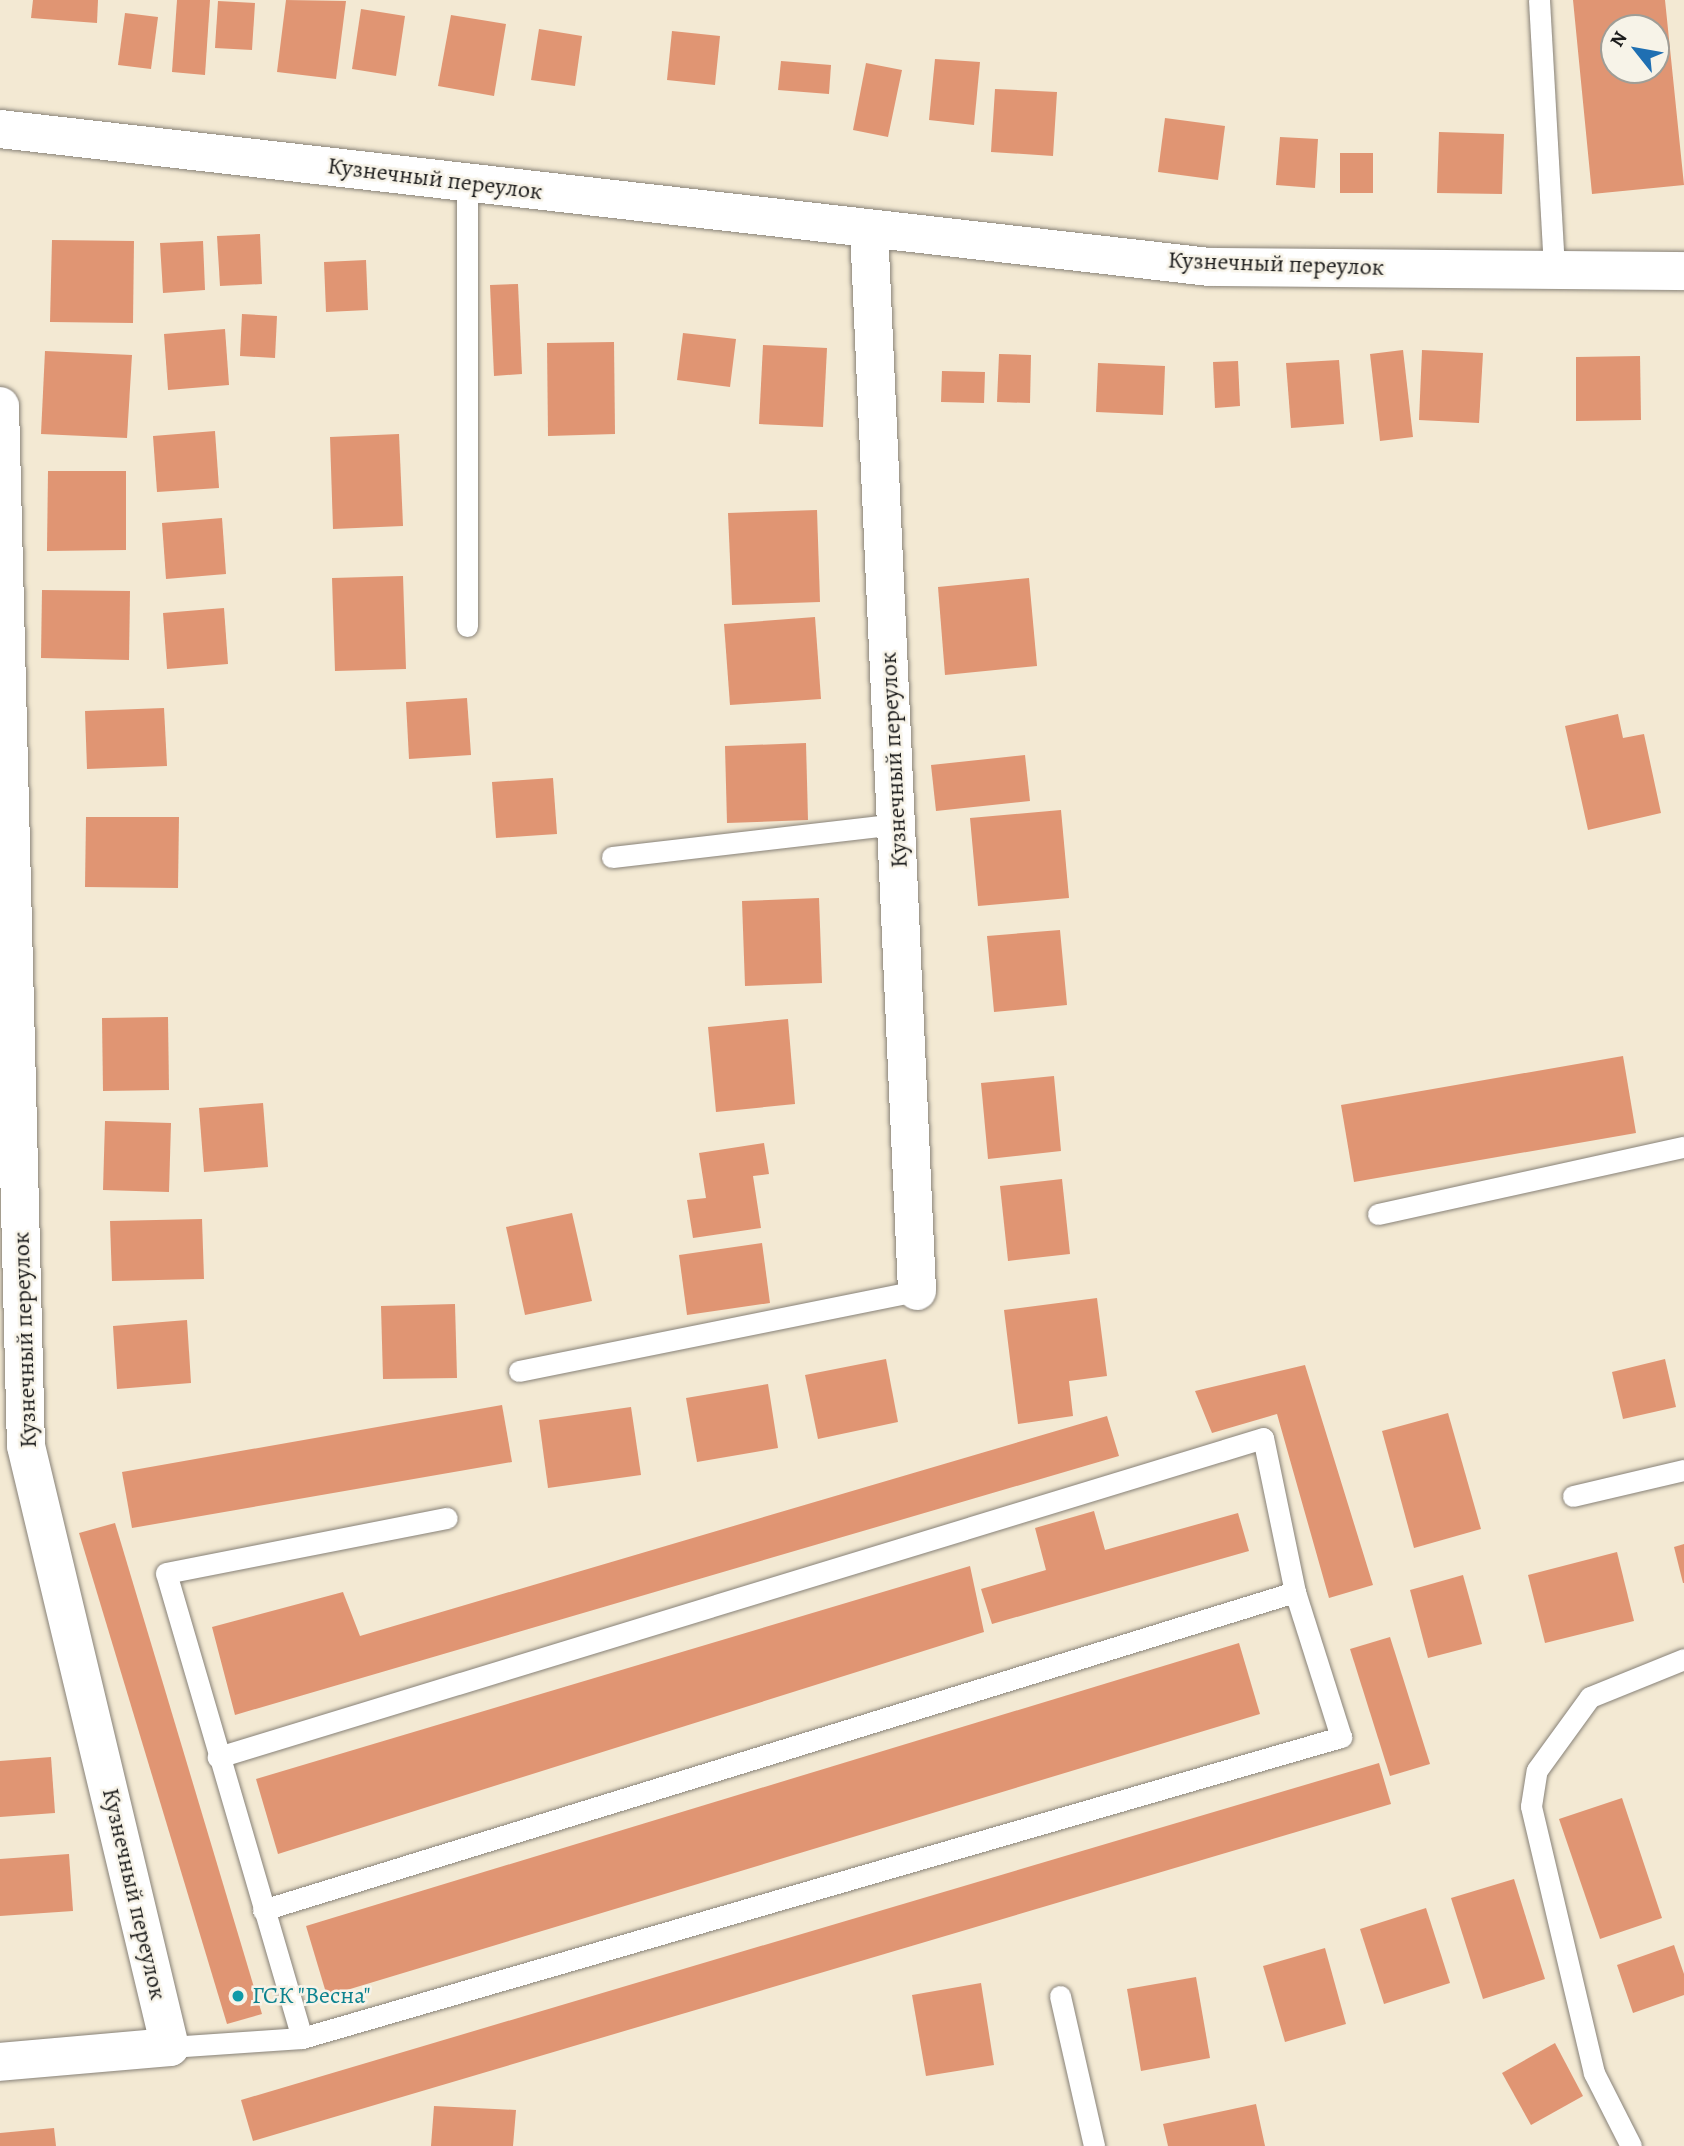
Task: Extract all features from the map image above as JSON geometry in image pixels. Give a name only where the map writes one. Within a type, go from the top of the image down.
[{"type":"street","name":"Кузнечный переулок","points":[[0,129],[1210,267],[1684,271]]},
{"type":"street","name":"Кузнечный переулок","points":[[869,229],[918,1291]]},
{"type":"street","name":"Кузнечный переулок","points":[[0,407],[26,1446],[170,2047]]},
{"type":"street","points":[[0,2062],[170,2047]]},
{"type":"lane","points":[[1539,0],[1554,268]]},
{"type":"lane","points":[[467,183],[467,626]]},
{"type":"lane","points":[[612,857],[896,824]]},
{"type":"lane","points":[[1378,1214],[1684,1147]]},
{"type":"lane","points":[[519,1371],[918,1291]]},
{"type":"lane","points":[[170,2047],[302,2038],[1340,1737],[1295,1592],[1263,1438],[218,1757]]},
{"type":"lane","points":[[1573,1496],[1684,1470]]},
{"type":"lane","points":[[302,2038],[166,1573],[447,1518]]},
{"type":"lane","points":[[263,1910],[1295,1592]]},
{"type":"lane","points":[[1631,2146],[1594,2073],[1531,1806],[1537,1770],[1590,1697],[1684,1659]]},
{"type":"lane","points":[[1060,1996],[1094,2146]]},
{"type":"building","points":[[33,0],[98,0],[97,23],[31,18]]},
{"type":"building","points":[[177,0],[210,0],[205,75],[172,72]]},
{"type":"building","points":[[286,0],[346,1],[336,79],[277,72]]},
{"type":"building","points":[[1573,0],[1665,0],[1666,14],[1600,14],[1600,84],[1670,84],[1670,49],[1684,185],[1592,194]]},
{"type":"building","points":[[218,1],[255,3],[252,50],[215,48]]},
{"type":"building","points":[[361,9],[405,16],[396,76],[352,69]]},
{"type":"building","points":[[125,13],[158,17],[151,69],[118,65]]},
{"type":"building","points":[[451,15],[506,24],[494,96],[438,86]]},
{"type":"building","points":[[539,29],[582,36],[575,86],[531,80]]},
{"type":"building","points":[[672,31],[720,36],[715,85],[667,80]]},
{"type":"building","points":[[935,59],[980,62],[974,125],[929,120]]},
{"type":"building","points":[[781,61],[831,65],[829,94],[778,90]]},
{"type":"building","points":[[866,63],[902,70],[888,137],[853,130]]},
{"type":"building","points":[[995,89],[1057,92],[1053,156],[991,152]]},
{"type":"building","points":[[1165,118],[1225,126],[1218,180],[1158,172]]},
{"type":"building","points":[[1439,132],[1504,134],[1502,194],[1437,193]]},
{"type":"building","points":[[1280,137],[1318,139],[1315,188],[1276,185]]},
{"type":"building","points":[[1340,153],[1373,153],[1373,193],[1340,193]]},
{"type":"building","points":[[260,234],[262,284],[220,286],[217,236]]},
{"type":"building","points":[[52,240],[134,241],[133,323],[50,322]]},
{"type":"building","points":[[203,241],[205,290],[163,293],[160,243]]},
{"type":"building","points":[[366,260],[368,310],[326,312],[324,262]]},
{"type":"building","points":[[518,284],[522,374],[494,376],[490,285]]},
{"type":"building","points":[[242,314],[277,316],[275,358],[240,356]]},
{"type":"building","points":[[225,329],[229,385],[168,390],[164,334]]},
{"type":"building","points":[[683,333],[736,339],[730,387],[677,380]]},
{"type":"building","points":[[614,342],[615,434],[548,436],[547,343]]},
{"type":"building","points":[[763,345],[827,348],[823,427],[759,424]]},
{"type":"building","points":[[1403,350],[1413,437],[1380,441],[1370,354]]},
{"type":"building","points":[[1422,350],[1483,353],[1479,423],[1419,420]]},
{"type":"building","points":[[45,351],[132,355],[127,438],[41,434]]},
{"type":"building","points":[[999,354],[1031,355],[1030,403],[997,402]]},
{"type":"building","points":[[1640,356],[1641,420],[1576,421],[1576,357]]},
{"type":"building","points":[[1339,360],[1344,424],[1291,428],[1286,363]]},
{"type":"building","points":[[1238,361],[1240,406],[1215,408],[1213,362]]},
{"type":"building","points":[[1098,363],[1165,366],[1163,415],[1096,412]]},
{"type":"building","points":[[942,371],[985,372],[984,403],[941,402]]},
{"type":"building","points":[[215,431],[219,488],[157,492],[153,436]]},
{"type":"building","points":[[399,434],[403,526],[333,529],[330,437]]},
{"type":"building","points":[[48,471],[126,471],[126,550],[47,551]]},
{"type":"building","points":[[817,510],[820,602],[732,605],[728,513]]},
{"type":"building","points":[[222,518],[226,574],[166,579],[162,523]]},
{"type":"building","points":[[403,576],[406,669],[335,671],[332,578]]},
{"type":"building","points":[[1029,578],[1037,666],[945,675],[938,587]]},
{"type":"building","points":[[42,590],[130,591],[129,660],[41,658]]},
{"type":"building","points":[[224,608],[228,664],[167,669],[163,613]]},
{"type":"building","points":[[815,617],[821,699],[730,705],[724,624]]},
{"type":"building","points":[[467,698],[471,755],[409,759],[406,702]]},
{"type":"building","points":[[164,708],[167,766],[87,769],[85,711]]},
{"type":"building","points":[[1618,714],[1623,738],[1644,734],[1661,813],[1588,830],[1565,726]]},
{"type":"building","points":[[806,743],[808,820],[727,823],[725,746]]},
{"type":"building","points":[[1025,755],[1030,801],[936,811],[931,765]]},
{"type":"building","points":[[553,778],[557,834],[496,838],[492,782]]},
{"type":"building","points":[[1061,810],[1069,898],[978,906],[970,818]]},
{"type":"building","points":[[86,817],[179,817],[178,888],[85,887]]},
{"type":"building","points":[[819,898],[822,983],[745,986],[742,901]]},
{"type":"building","points":[[1060,930],[1067,1005],[994,1012],[987,936]]},
{"type":"building","points":[[168,1017],[169,1090],[103,1091],[102,1018]]},
{"type":"building","points":[[788,1019],[795,1104],[716,1112],[708,1027]]},
{"type":"building","points":[[1623,1056],[1636,1133],[1354,1182],[1341,1105]]},
{"type":"building","points":[[1054,1076],[1061,1151],[988,1159],[981,1083]]},
{"type":"building","points":[[263,1103],[268,1167],[204,1172],[199,1108]]},
{"type":"building","points":[[105,1121],[171,1123],[169,1192],[103,1190]]},
{"type":"building","points":[[764,1143],[769,1174],[753,1176],[761,1228],[693,1238],[687,1200],[706,1198],[699,1153]]},
{"type":"building","points":[[1062,1179],[1070,1254],[1008,1261],[1000,1186]]},
{"type":"building","points":[[572,1213],[592,1301],[525,1315],[506,1227]]},
{"type":"building","points":[[202,1219],[204,1279],[112,1281],[110,1221]]},
{"type":"building","points":[[762,1243],[770,1303],[687,1315],[679,1255]]},
{"type":"building","points":[[1097,1298],[1107,1376],[1069,1381],[1073,1416],[1018,1424],[1004,1310]]},
{"type":"building","points":[[455,1304],[457,1378],[383,1379],[381,1306]]},
{"type":"building","points":[[187,1320],[191,1383],[117,1389],[113,1326]]},
{"type":"building","points":[[886,1359],[898,1422],[818,1439],[805,1375]]},
{"type":"building","points":[[1665,1359],[1676,1407],[1623,1419],[1612,1372]]},
{"type":"building","points":[[1305,1365],[1373,1585],[1329,1598],[1277,1414],[1212,1433],[1195,1391]]},
{"type":"building","points":[[768,1384],[778,1448],[697,1462],[686,1398]]},
{"type":"building","points":[[502,1405],[512,1462],[132,1528],[122,1472]]},
{"type":"building","points":[[631,1407],[641,1475],[548,1488],[539,1420]]},
{"type":"building","points":[[1448,1413],[1481,1529],[1414,1548],[1382,1431]]},
{"type":"building","points":[[1107,1416],[1119,1456],[235,1715],[212,1627],[343,1592],[360,1636]]},
{"type":"building","points":[[1094,1511],[1105,1550],[1238,1513],[1249,1551],[992,1624],[981,1589],[1046,1570],[1035,1528]]},
{"type":"building","points":[[115,1523],[262,2014],[227,2024],[79,1533]]},
{"type":"building","points":[[1684,1544],[1684,1583],[1683,1583],[1674,1547]]},
{"type":"building","points":[[1617,1552],[1634,1621],[1545,1643],[1528,1575]]},
{"type":"building","points":[[970,1566],[984,1632],[278,1854],[256,1779]]},
{"type":"building","points":[[1463,1575],[1482,1644],[1428,1658],[1410,1590]]},
{"type":"building","points":[[1390,1637],[1430,1764],[1390,1776],[1350,1649]]},
{"type":"building","points":[[1239,1643],[1260,1714],[327,1996],[306,1926]]},
{"type":"building","points":[[51,1757],[55,1813],[0,1817],[0,1761]]},
{"type":"building","points":[[1379,1763],[1391,1804],[253,2141],[241,2100]]},
{"type":"building","points":[[1622,1798],[1662,1918],[1600,1939],[1559,1819]]},
{"type":"building","points":[[69,1854],[73,1911],[0,1916],[0,1859]]},
{"type":"building","points":[[1514,1879],[1545,1979],[1483,1999],[1451,1898]]},
{"type":"building","points":[[1426,1908],[1450,1983],[1384,2004],[1360,1929]]},
{"type":"building","points":[[1674,1945],[1684,1974],[1684,1995],[1633,2013],[1617,1965]]},
{"type":"building","points":[[1325,1948],[1346,2024],[1285,2042],[1263,1966]]},
{"type":"building","points":[[1196,1977],[1210,2058],[1141,2071],[1127,1989]]},
{"type":"building","points":[[981,1983],[994,2065],[926,2076],[912,1995]]},
{"type":"building","points":[[1555,2043],[1583,2096],[1531,2125],[1502,2073]]},
{"type":"building","points":[[1256,2104],[1265,2146],[1168,2146],[1163,2124]]},
{"type":"building","points":[[434,2106],[516,2110],[513,2146],[431,2146]]},
{"type":"building","points":[[54,2128],[56,2146],[0,2146],[0,2133]]},
{"type":"place","name":"ГСК \"Весна\"","points":[[238,1996]]}]
